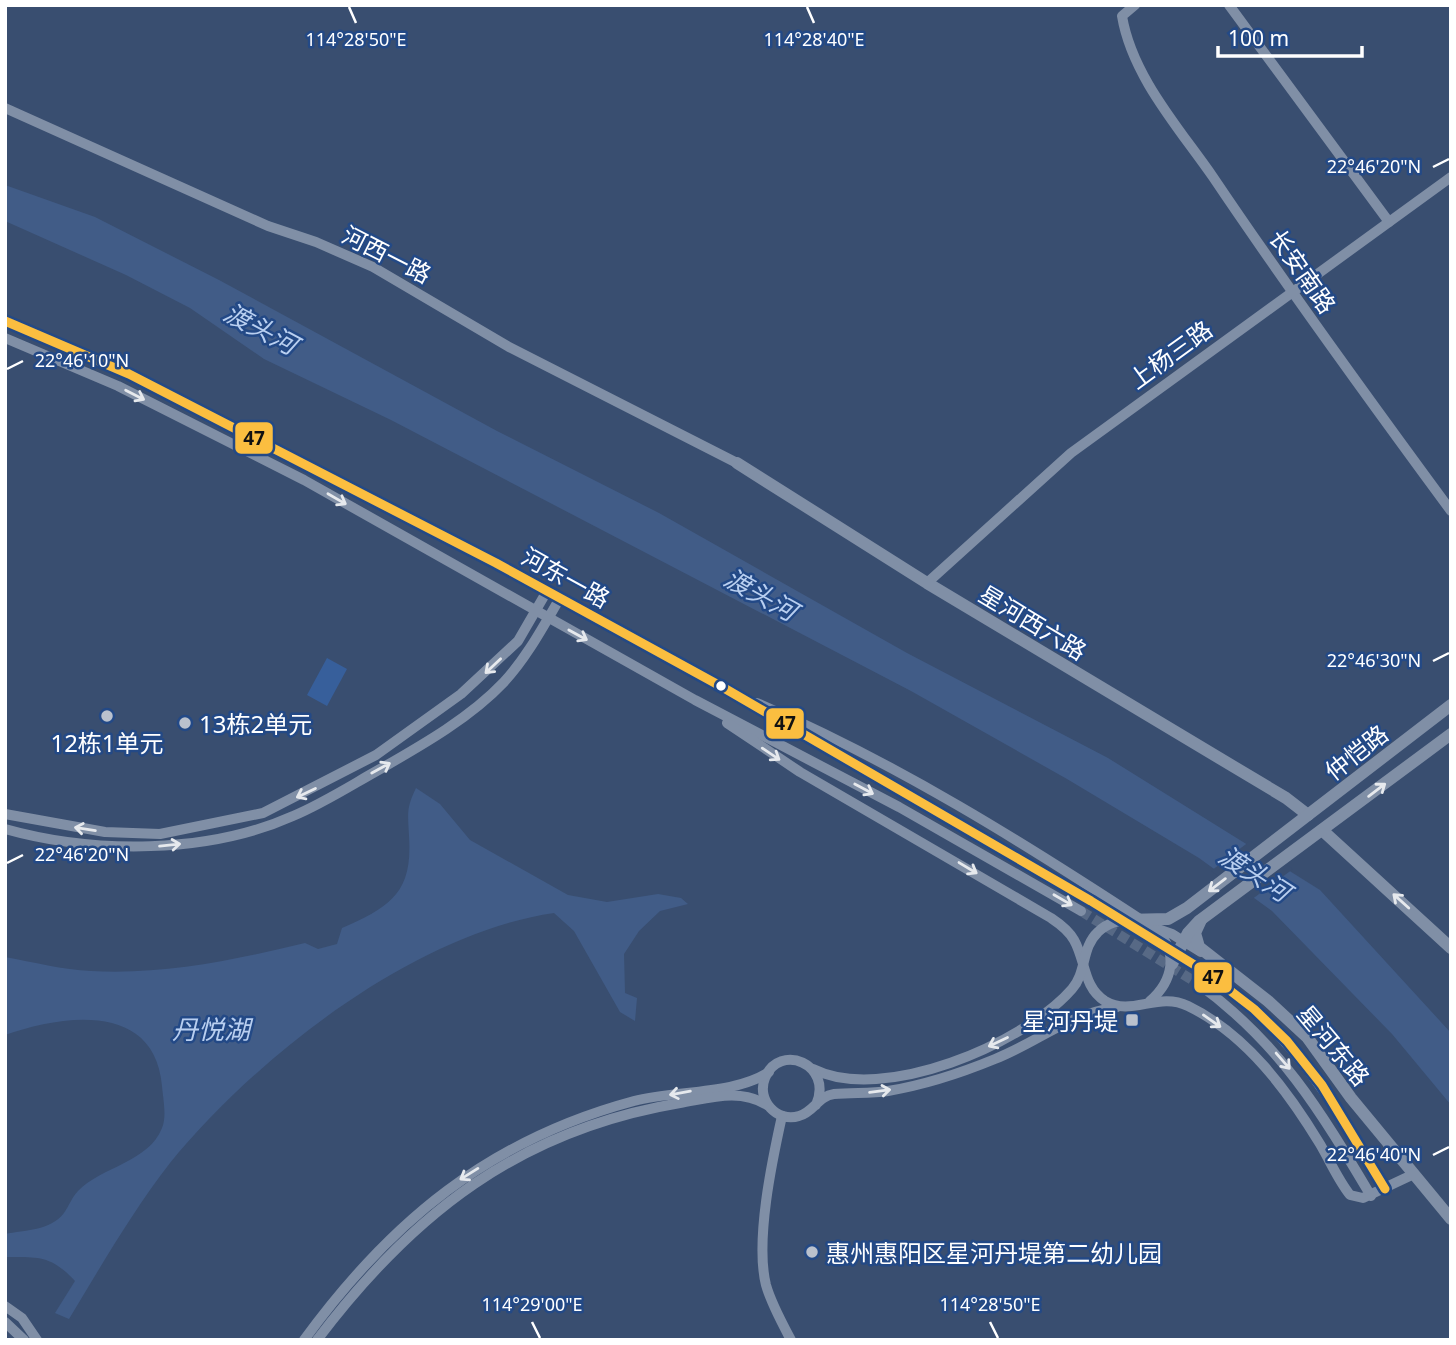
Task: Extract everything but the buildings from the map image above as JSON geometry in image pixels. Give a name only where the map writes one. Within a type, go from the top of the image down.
[{"type":"street","name":"长安南路","points":[[1135,5],[1122,16],[1144,77],[1291,292],[1451,511]]},
{"type":"street","points":[[1229,5],[1389,222]]},
{"type":"street","name":"河西一路","points":[[5,107],[268,226],[316,242],[373,267],[509,347],[737,463]]},
{"type":"street","name":"上杨三路","points":[[927,583],[1070,453],[1451,177]]},
{"type":"street","name":"河东一路","points":[[5,321],[129,374],[547,591],[724,688],[1091,901]]},
{"type":"street","name":"河东一路","points":[[5,338],[118,386],[304,480],[695,701],[899,807],[1081,911]]},
{"type":"street","name":"星河西六路","points":[[737,463],[927,583],[1286,798],[1308,815]]},
{"type":"street","points":[[5,814],[105,832],[160,834],[263,814],[336,779],[412,730],[494,666],[518,641],[547,591]]},
{"type":"street","points":[[5,829],[106,848],[144,847],[261,828],[293,816],[401,757],[483,701],[523,658],[560,598]]},
{"type":"street","points":[[724,688],[829,733],[1038,855],[1147,923],[1184,940],[1217,964]]},
{"type":"street","points":[[695,701],[800,772],[1051,918],[1074,940],[1095,992],[1106,1001],[1120,1006]]},
{"type":"street","name":"仲恺路","points":[[1147,923],[1168,919],[1187,908],[1451,705]]},
{"type":"street","name":"仲恺路","points":[[1201,920],[1451,734]]},
{"type":"street","points":[[1322,830],[1451,948]]},
{"type":"street","points":[[304,1340],[344,1287],[408,1220],[463,1178],[499,1156],[565,1124],[638,1100],[745,1084],[787,1060],[806,1063],[813,1069],[843,1080],[875,1079],[947,1063],[1010,1036],[1048,1012],[1079,981],[1085,953],[1100,930],[1125,920],[1147,923],[1169,949],[1169,978],[1161,991],[1150,1001]]},
{"type":"street","points":[[1171,964],[1184,940],[1201,920]]},
{"type":"street","name":"星河东路","points":[[1201,920],[1195,933],[1197,943],[1217,964],[1268,1001],[1307,1037],[1352,1098],[1451,1219]]},
{"type":"street","points":[[1206,972],[1254,1009],[1287,1041],[1322,1085],[1385,1189]]},
{"type":"street","points":[[1197,983],[1238,1015],[1286,1064],[1371,1196]]},
{"type":"street","points":[[317,1340],[350,1295],[409,1233],[503,1165],[588,1126],[652,1108],[743,1094],[767,1105],[782,1116],[801,1116],[823,1098],[835,1094],[886,1091],[955,1074],[999,1058],[1078,1015],[1150,1001],[1166,999],[1182,1003],[1218,1024],[1240,1043],[1290,1100],[1350,1195],[1360,1199],[1371,1196],[1414,1174]]},
{"type":"street","points":[[813,1069],[821,1087],[816,1105]]},
{"type":"street","points":[[767,1105],[763,1087],[769,1072]]},
{"type":"street","points":[[782,1116],[765,1215],[764,1252],[766,1284],[791,1340]]},
{"type":"street","points":[[5,1306],[22,1318],[37,1340]]},
{"type":"street","points":[[5,1322],[24,1340]]},
{"type":"shaded area","points":[[327,658],[347,669],[327,706],[307,695]]},
{"type":"water","name":"渡头河","points":[[5,185],[95,217],[219,280],[497,431],[659,513],[907,653],[1108,758],[1320,890],[1451,1033],[1451,1105],[1392,1034],[1272,911],[1199,858],[1067,779],[911,691],[391,420],[264,359],[190,308],[126,275],[5,221]]},
{"type":"water","name":"丹悦湖","points":[[416,788],[440,804],[470,840],[568,895],[607,902],[658,894],[681,898],[688,904],[660,911],[639,931],[624,954],[625,993],[637,998],[635,1021],[620,1012],[574,931],[554,913],[501,925],[448,945],[394,973],[342,1005],[293,1042],[247,1082],[206,1122],[170,1163],[130,1220],[69,1319],[55,1313],[75,1281],[59,1266],[43,1259],[5,1257],[5,1234],[37,1229],[52,1223],[64,1213],[76,1193],[88,1183],[147,1149],[156,1139],[163,1124],[162,1086],[156,1059],[143,1040],[125,1027],[103,1021],[79,1020],[53,1022],[5,1035],[5,957],[80,970],[145,971],[225,960],[305,943],[318,949],[337,944],[342,928],[385,905],[402,885],[409,855],[408,811]]},
{"type":"pier","points":[[1250,841],[1293,869],[1251,900],[1211,871]]},
{"type":"tunnel","points":[[1091,901],[1206,972]]},
{"type":"tunnel","points":[[1081,911],[1197,983]]},
{"type":"transit line","name":"47","points":[[5,321],[129,374],[496,563],[724,688],[1091,901],[1206,972],[1254,1009],[1287,1041],[1322,1085],[1385,1189]]},
{"type":"place","name":"12栋1单元","points":[[107,716]]},
{"type":"place","name":"13栋2单元","points":[[185,723]]},
{"type":"place","name":"星河丹堤","points":[[1132,1020]]},
{"type":"place","name":"惠州惠阳区星河丹堤第二幼儿园","points":[[812,1252]]}]
